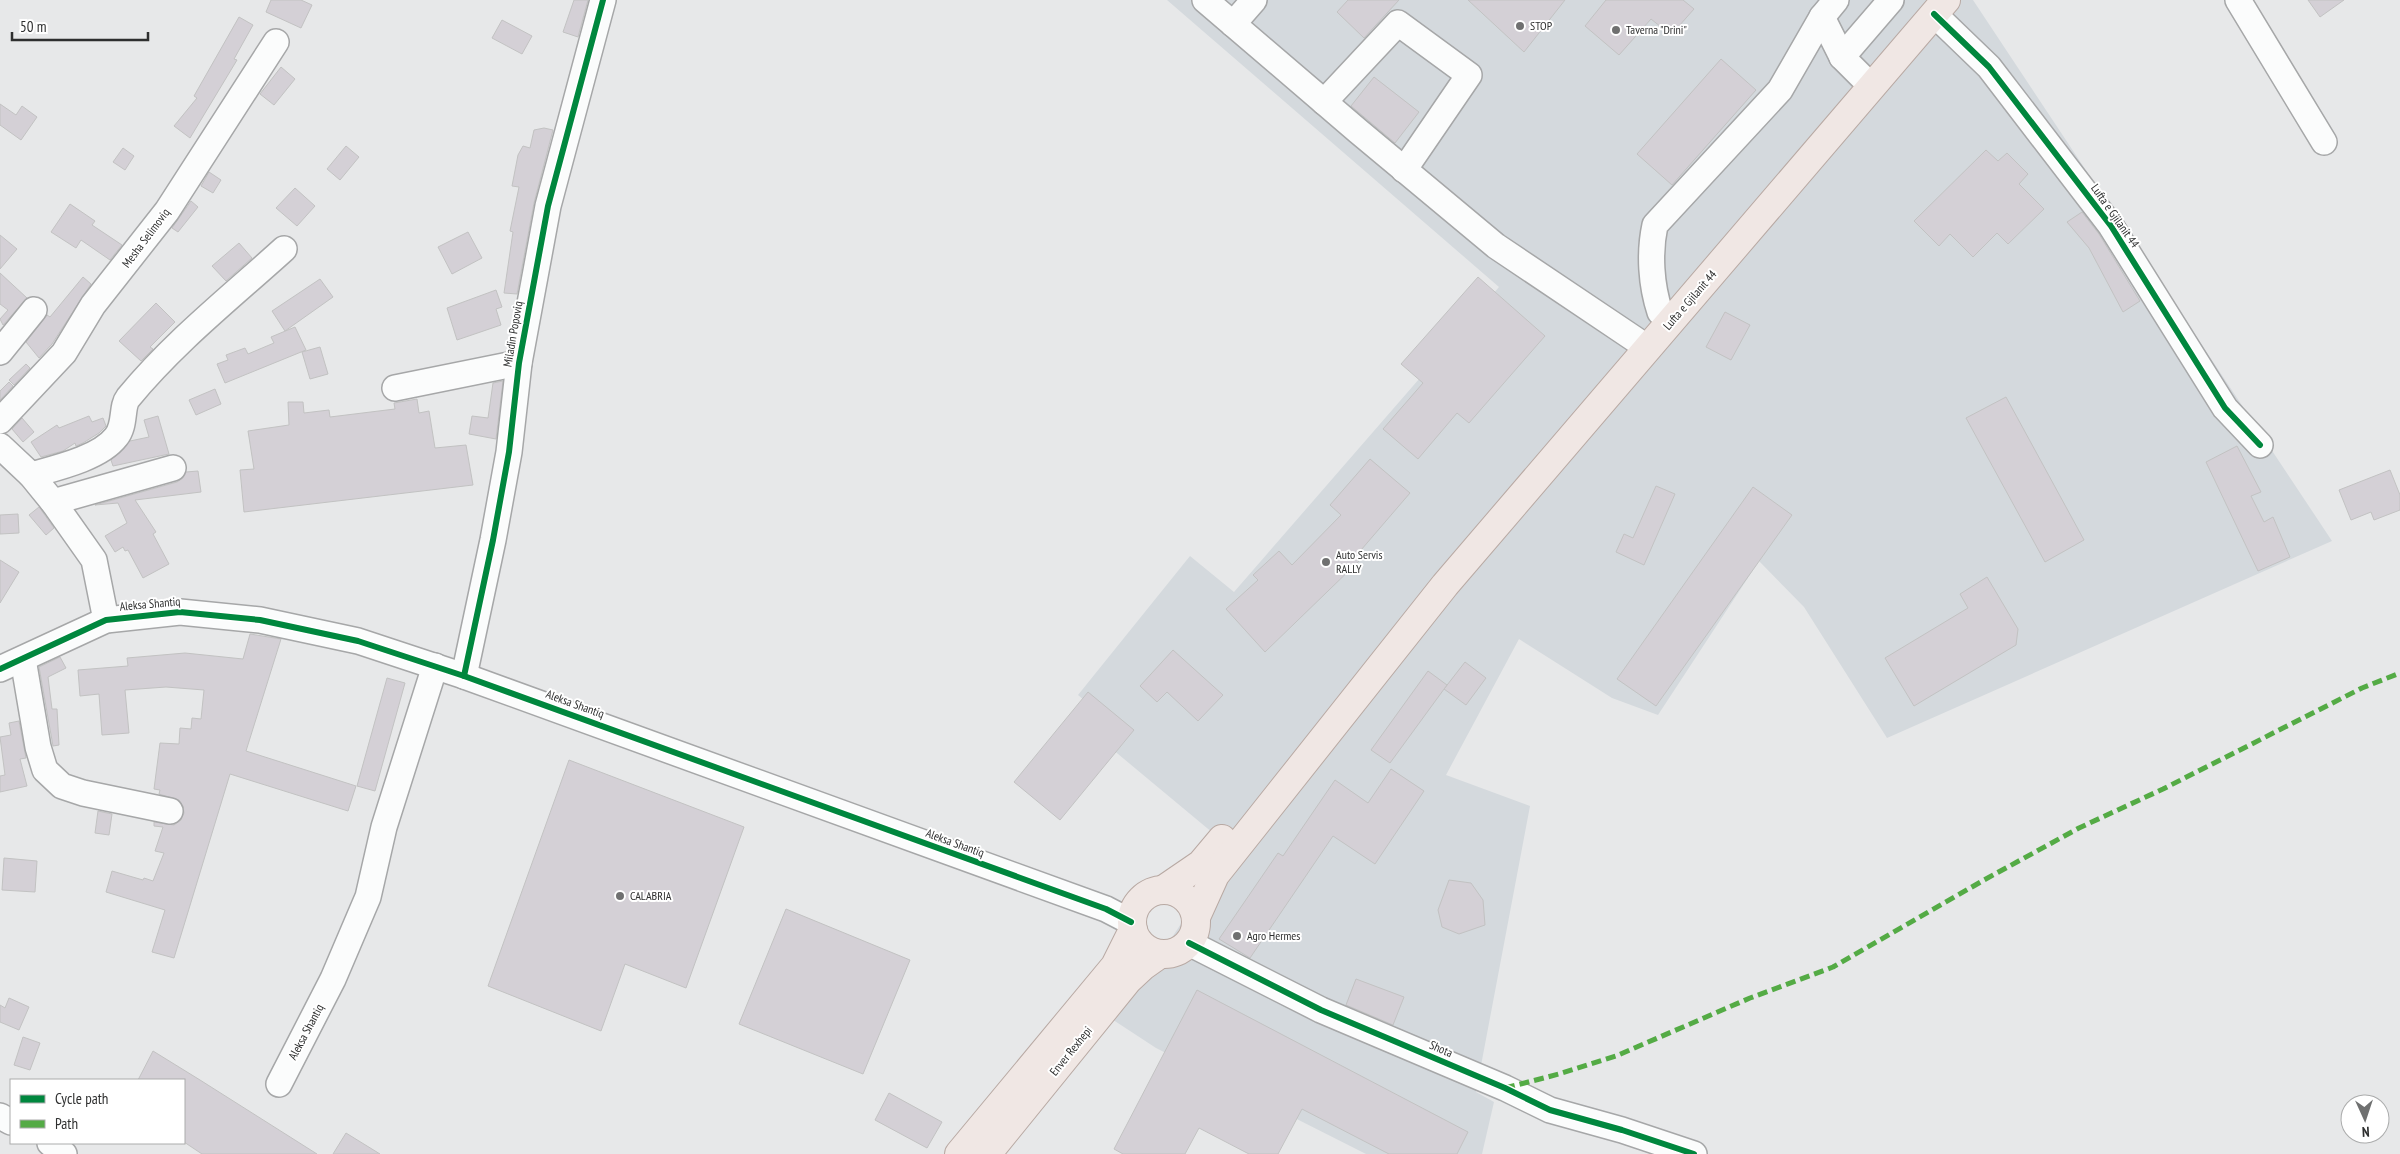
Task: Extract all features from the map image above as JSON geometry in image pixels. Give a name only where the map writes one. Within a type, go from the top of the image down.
[{"type":"main road","points":[[959,1154],[1115,966],[1132,921],[1145,896],[1163,890],[1201,864],[1636,340],[1862,77],[1936,5]]},
{"type":"main road","name":"Lufta e Gjilanit 44","points":[[1192,930],[1215,875],[1445,585],[1936,5]]},
{"type":"main road","points":[[1132,921],[1137,941],[1145,948],[1160,954],[1173,953],[1192,930],[1188,901],[1181,895],[1163,890]]},
{"type":"main road","name":"Enver Rexhepi","points":[[988,1154],[1128,980],[1142,966],[1160,954]]},
{"type":"street","name":"Miladin Popoviq","points":[[464,676],[493,540],[509,452],[519,363],[548,206],[602,0]]},
{"type":"street","points":[[1205,0],[1496,246],[1636,340]]},
{"type":"street","points":[[1233,24],[1254,0]]},
{"type":"street","points":[[1842,57],[1891,0]]},
{"type":"street","points":[[2238,0],[2324,142]]},
{"type":"street","name":"Lufta e Gjilanit 44","points":[[1936,5],[1989,67],[2112,226],[2225,408],[2260,445]]},
{"type":"street","points":[[1829,9],[1842,57],[1862,77]]},
{"type":"street","points":[[1660,312],[1656,299],[1650,246],[1655,225],[1780,90],[1829,9]]},
{"type":"street","points":[[1324,102],[1398,23],[1469,75],[1404,170]]},
{"type":"street","name":"Mesha Selimoviq","points":[[0,421],[22,395],[64,353],[93,305],[167,211],[276,42]]},
{"type":"street","points":[[31,475],[86,458],[116,438],[124,423],[126,400],[156,366],[284,249]]},
{"type":"street","points":[[0,352],[34,310]]},
{"type":"street","name":"Miladin Popoviq","points":[[394,388],[519,363]]},
{"type":"street","points":[[0,446],[31,475],[53,502],[94,560],[106,620]]},
{"type":"street","points":[[53,502],[172,468]]},
{"type":"street","name":"Aleksa Shantiq","points":[[0,669],[106,620],[180,612],[260,620],[358,640],[464,676],[1106,909],[1132,921]]},
{"type":"street","points":[[23,659],[38,746],[45,770],[62,786],[83,793],[170,811]]},
{"type":"street","name":"Aleksa Shantiq","points":[[278,1084],[333,980],[368,898],[384,827],[435,666]]},
{"type":"street","name":"Shota","points":[[1192,930],[1322,1010],[1505,1088],[1550,1110],[1622,1130],[1694,1154]]},
{"type":"street","points":[[51,1144],[64,1154]]},
{"type":"shaded area","points":[[1167,0],[1973,0],[2332,541],[1887,738],[1804,607],[1759,561],[1658,715],[1612,698],[1519,639],[1446,775],[1530,806],[1476,1092],[1494,1102],[1482,1154],[1366,1154],[1156,1048],[1098,1010],[1161,954],[1231,848],[1112,749],[1121,731],[1078,695],[1190,556],[1234,592],[1499,287]]},
{"type":"building","points":[[271,0],[301,0],[312,5],[301,28],[266,12]]},
{"type":"building","points":[[574,0],[588,0],[578,37],[563,32]]},
{"type":"building","points":[[1348,0],[1399,0],[1364,38],[1337,12]]},
{"type":"building","name":"STOP","points":[[1468,0],[1565,0],[1524,52]]},
{"type":"building","name":"Taverna \"Drini\"","points":[[1606,0],[1683,0],[1694,9],[1671,35],[1651,19],[1619,55],[1585,26]]},
{"type":"building","points":[[2308,0],[2344,0],[2320,17]]},
{"type":"building","points":[[239,17],[253,25],[234,59],[237,60],[190,138],[174,126],[197,98],[194,96]]},
{"type":"building","points":[[502,20],[532,36],[522,54],[492,38]]},
{"type":"building","points":[[1721,59],[1756,90],[1672,185],[1637,154]]},
{"type":"building","points":[[281,67],[295,79],[274,105],[260,94]]},
{"type":"building","points":[[1374,77],[1419,112],[1395,143],[1351,106]]},
{"type":"building","points":[[0,104],[16,115],[22,106],[37,117],[21,140],[0,125]]},
{"type":"building","points":[[544,128],[553,130],[534,203],[517,294],[504,293],[513,232],[510,231],[519,187],[512,186],[518,155],[523,146],[530,148],[534,130]]},
{"type":"building","points":[[346,146],[359,157],[340,180],[327,169]]},
{"type":"building","points":[[123,148],[134,156],[125,170],[113,162]]},
{"type":"building","points":[[1986,150],[1998,161],[2007,153],[2028,174],[2019,184],[2044,209],[2008,244],[1997,233],[1973,257],[1950,234],[1939,246],[1914,221]]},
{"type":"building","points":[[209,172],[221,180],[213,193],[201,186]]},
{"type":"building","points":[[295,188],[315,206],[297,226],[276,208]]},
{"type":"building","points":[[191,201],[198,207],[178,232],[172,228]]},
{"type":"building","points":[[70,204],[95,221],[92,225],[122,245],[110,260],[81,240],[76,248],[51,232]]},
{"type":"building","points":[[2082,212],[2099,234],[2140,301],[2123,312],[2089,248],[2067,222]]},
{"type":"building","points":[[468,232],[482,258],[452,274],[438,247]]},
{"type":"building","points":[[0,235],[17,249],[0,269]]},
{"type":"building","points":[[239,243],[252,258],[226,281],[212,266]]},
{"type":"building","points":[[0,273],[27,298],[3,325],[0,319],[8,310],[0,304]]},
{"type":"building","points":[[83,277],[91,284],[52,344],[39,358],[26,342],[47,315],[50,317]]},
{"type":"building","points":[[1478,277],[1545,336],[1469,423],[1457,413],[1418,459],[1383,429],[1423,383],[1401,364]]},
{"type":"building","points":[[320,279],[333,297],[285,331],[272,311]]},
{"type":"building","points":[[496,290],[502,307],[496,309],[501,325],[457,340],[447,308]]},
{"type":"building","points":[[156,303],[175,322],[150,347],[153,349],[141,361],[119,341]]},
{"type":"building","points":[[1725,312],[1750,325],[1731,360],[1706,347]]},
{"type":"building","points":[[295,327],[306,350],[225,383],[217,364],[228,360],[226,355],[245,348],[248,354],[274,343],[271,337]]},
{"type":"building","points":[[320,347],[328,374],[310,379],[302,352]]},
{"type":"building","points":[[26,364],[30,368],[14,385],[9,380]]},
{"type":"building","points":[[503,381],[496,439],[469,434],[472,416],[488,418],[493,383]]},
{"type":"building","points":[[9,382],[13,386],[0,400],[0,391]]},
{"type":"building","points":[[215,389],[221,404],[196,415],[189,400]]},
{"type":"building","points":[[2006,397],[2084,540],[2045,562],[1966,418]]},
{"type":"building","points":[[417,399],[419,413],[429,411],[435,448],[466,445],[473,485],[244,512],[240,470],[254,469],[248,431],[289,425],[288,402],[303,402],[304,413],[329,410],[330,417],[395,409],[394,403]]},
{"type":"building","points":[[89,416],[92,422],[103,418],[106,426],[83,443],[76,446],[75,443],[63,451],[41,457],[31,442],[57,425],[59,428]]},
{"type":"building","points":[[158,416],[169,454],[113,466],[111,460],[130,441],[149,437],[144,420]]},
{"type":"building","points":[[22,418],[34,432],[23,442],[12,429]]},
{"type":"building","points":[[2237,446],[2261,492],[2251,496],[2264,522],[2273,517],[2290,557],[2258,571],[2206,462]]},
{"type":"building","points":[[1370,459],[1410,493],[1355,557],[1359,561],[1265,652],[1226,609],[1258,580],[1253,575],[1279,551],[1292,565],[1341,515],[1330,505]]},
{"type":"building","points":[[2390,470],[2400,495],[2400,510],[2374,520],[2371,512],[2351,520],[2339,490]]},
{"type":"building","points":[[198,471],[201,492],[135,500],[156,532],[153,534],[169,564],[143,578],[128,550],[125,551],[123,547],[115,552],[105,536],[127,523],[118,503],[95,505],[177,482],[183,478],[186,472]]},
{"type":"building","points":[[1656,486],[1675,494],[1644,565],[1616,552],[1624,534],[1633,538]]},
{"type":"building","points":[[1753,487],[1792,515],[1656,706],[1617,679]]},
{"type":"building","points":[[39,507],[54,528],[46,535],[29,515]]},
{"type":"building","points":[[18,514],[19,533],[0,534],[0,515]]},
{"type":"building","points":[[0,560],[19,572],[0,603]]},
{"type":"building","points":[[1987,577],[2018,629],[2016,645],[1914,706],[1885,658],[1968,608],[1960,594]]},
{"type":"building","points":[[250,634],[281,639],[246,751],[356,786],[348,811],[230,774],[174,958],[152,952],[165,910],[106,892],[112,871],[153,881],[164,853],[155,851],[163,827],[154,826],[154,822],[174,825],[181,820],[184,813],[183,806],[179,800],[159,794],[160,790],[154,789],[160,743],[179,744],[180,728],[191,729],[192,718],[201,719],[204,690],[166,687],[125,690],[129,733],[102,735],[99,694],[80,696],[78,670],[128,666],[127,658],[185,653],[243,659]]},
{"type":"building","points":[[1173,650],[1223,695],[1198,721],[1167,692],[1157,702],[1140,686]]},
{"type":"building","points":[[60,657],[66,668],[48,677],[52,709],[57,709],[59,745],[53,746],[39,667]]},
{"type":"building","points":[[1465,662],[1486,678],[1466,705],[1444,689]]},
{"type":"building","points":[[1428,671],[1447,685],[1390,763],[1371,750]]},
{"type":"building","points":[[387,678],[405,683],[375,791],[357,786]]},
{"type":"building","points":[[1088,692],[1134,730],[1060,820],[1014,782]]},
{"type":"building","points":[[19,721],[26,758],[20,759],[27,786],[0,792],[0,776],[5,775],[0,737],[11,735],[9,723]]},
{"type":"building","name":"CALABRIA","points":[[569,760],[744,827],[686,988],[625,964],[601,1031],[488,986]]},
{"type":"building","points":[[1391,769],[1424,791],[1375,864],[1333,836],[1250,958],[1219,939],[1278,853],[1283,856],[1335,780],[1368,803]]},
{"type":"building","points":[[98,811],[112,814],[109,835],[95,833]]},
{"type":"building","points":[[4,858],[37,861],[35,892],[2,890]]},
{"type":"building","points":[[1449,880],[1471,883],[1483,900],[1485,925],[1459,934],[1442,927],[1438,910]]},
{"type":"building","points":[[786,909],[910,960],[863,1074],[739,1024]]},
{"type":"building","points":[[1356,979],[1404,997],[1393,1025],[1346,1005]]},
{"type":"building","points":[[1197,990],[1468,1132],[1457,1154],[1389,1154],[1302,1109],[1278,1154],[1249,1154],[1199,1128],[1185,1154],[1123,1154],[1114,1149]]},
{"type":"building","points":[[9,998],[29,1007],[19,1030],[0,1022],[0,1005],[5,1008]]},
{"type":"building","points":[[23,1037],[40,1043],[30,1070],[14,1065]]},
{"type":"building","points":[[153,1051],[317,1154],[202,1154],[185,1143],[185,1079],[139,1079]]},
{"type":"building","points":[[889,1093],[942,1122],[927,1148],[875,1120]]},
{"type":"building","points":[[346,1133],[380,1154],[333,1154]]},
{"type":"marked path","points":[[1505,1088],[1559,1074],[1616,1056],[1750,998],[1833,967],[2079,828],[2163,789],[2362,688],[2400,673]]},
{"type":"cycle path","points":[[464,676],[493,540],[509,452],[519,363],[548,206],[603,0]]},
{"type":"cycle path","points":[[1934,14],[1989,67],[2111,226],[2225,408],[2260,445]]},
{"type":"cycle path","points":[[0,669],[106,620],[180,612],[260,620],[358,641],[464,676],[1106,909],[1131,922]]},
{"type":"cycle path","points":[[1189,943],[1321,1010],[1505,1088],[1550,1110],[1622,1130],[1694,1154]]},
{"type":"place","name":"STOP","points":[[1520,26]]},
{"type":"place","name":"Taverna \"Drini\"","points":[[1616,30]]},
{"type":"place","name":"Auto Servis RALLY","points":[[1326,562]]},
{"type":"place","name":"CALABRIA","points":[[620,896]]},
{"type":"place","name":"Agro Hermes","points":[[1237,936]]}]
